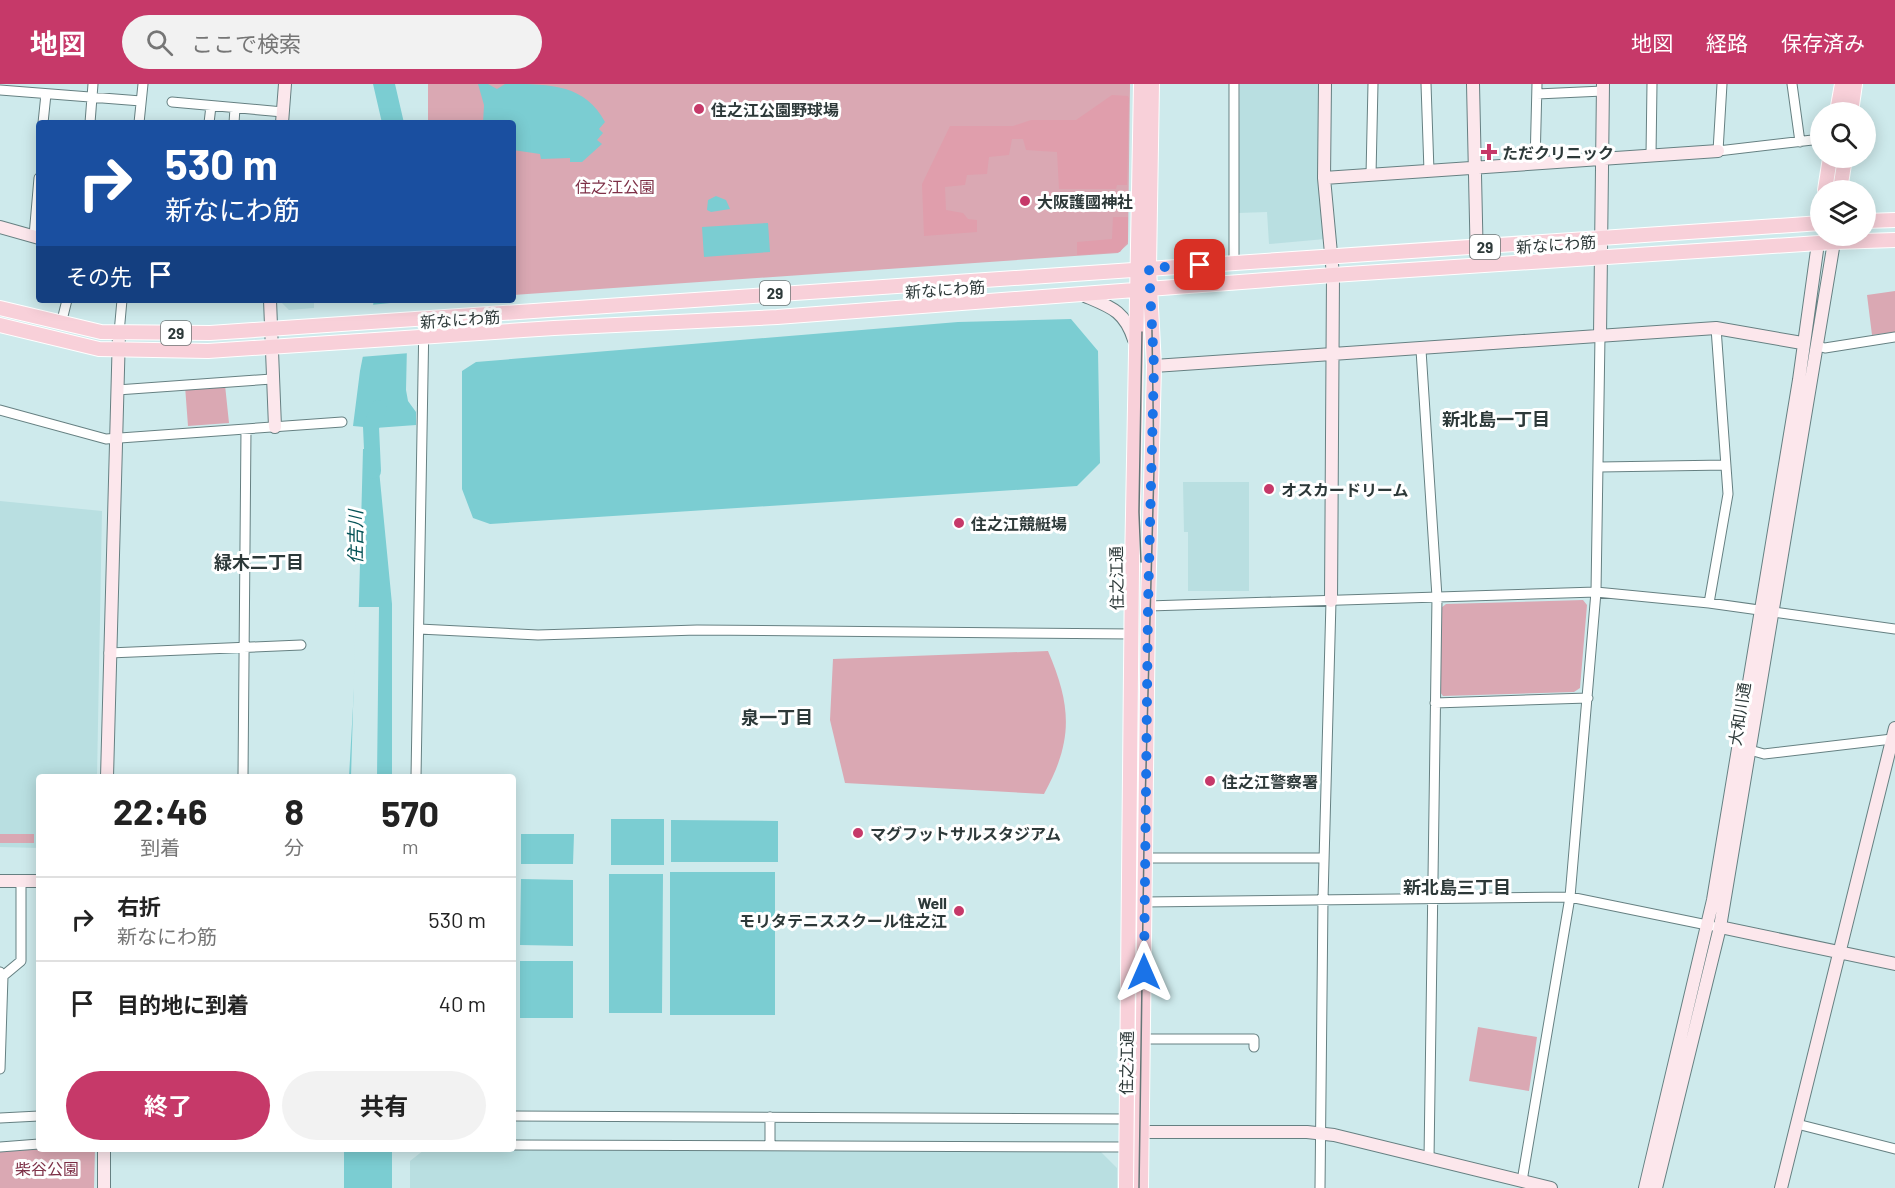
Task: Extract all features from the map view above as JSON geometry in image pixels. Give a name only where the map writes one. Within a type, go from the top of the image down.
[{"type":"main road","points":[[1141,84],[1144,291]]},
{"type":"main road","points":[[1143,269],[1152,84]]},
{"type":"main road","points":[[1839,102],[1842,84]]},
{"type":"main road","points":[[1852,102],[1855,84]]},
{"type":"main road","points":[[1876,221],[1895,220]]},
{"type":"main road","name":"新なにわ筋","points":[[0,308],[61,324],[119,333],[210,333],[1810,224]]},
{"type":"main road","name":"新なにわ筋","points":[[1876,240],[1895,240]]},
{"type":"main road","name":"新なにわ筋","points":[[0,325],[65,343],[118,350],[208,351],[554,328],[777,317],[1085,296],[1333,275],[1810,244]]},
{"type":"main road","name":"住之江通","points":[[1126,1188],[1136,347],[1144,291]]},
{"type":"main road","name":"住之江通","points":[[1142,1188],[1148,606],[1154,366],[1144,291]]},
{"type":"street","points":[[90,120],[93,84]]},
{"type":"street","points":[[139,120],[143,84]]},
{"type":"street","points":[[172,102],[235,108],[283,118],[285,84]]},
{"type":"street","points":[[1234,84],[1234,263]]},
{"type":"street","points":[[1320,1188],[1323,1134],[1323,899],[1331,601],[1330,355],[1333,275],[1324,178],[1325,84]]},
{"type":"street","points":[[1371,176],[1373,84]]},
{"type":"street","points":[[1426,84],[1429,171]]},
{"type":"street","points":[[1473,84],[1476,266]]},
{"type":"street","points":[[1651,155],[1652,84]]},
{"type":"street","points":[[1718,151],[1722,84]]},
{"type":"street","points":[[1792,84],[1800,142]]},
{"type":"street","points":[[1521,1184],[1570,897],[1596,592],[1600,466],[1603,87],[1537,89],[1535,164]]},
{"type":"street","points":[[0,90],[141,101]]},
{"type":"street","points":[[43,120],[46,94]]},
{"type":"street","points":[[209,120],[211,106]]},
{"type":"street","points":[[234,120],[235,108]]},
{"type":"street","points":[[1324,178],[1718,151],[1810,141]]},
{"type":"street","points":[[0,227],[36,237]]},
{"type":"street","name":"大和川通","points":[[1656,1188],[1750,750],[1802,343],[1818,246]]},
{"type":"street","name":"大和川通","points":[[1645,1188],[1714,926],[1766,613],[1817,346],[1833,246]]},
{"type":"street","points":[[1085,296],[1116,309],[1130,326],[1136,347]]},
{"type":"street","points":[[61,324],[66,303]]},
{"type":"street","points":[[107,774],[118,350],[122,303]]},
{"type":"street","points":[[270,303],[269,328],[275,427]]},
{"type":"street","points":[[416,774],[419,629],[419,318]]},
{"type":"street","points":[[1709,603],[1728,494],[1716,328]]},
{"type":"street","points":[[1154,366],[1421,350],[1716,328],[1802,343]]},
{"type":"street","points":[[1817,346],[1825,348],[1895,337]]},
{"type":"street","points":[[1421,350],[1437,597],[1429,1159]]},
{"type":"street","points":[[117,390],[272,379]]},
{"type":"street","points":[[0,410],[106,439],[342,422]]},
{"type":"street","points":[[243,774],[246,429]]},
{"type":"street","points":[[1600,466],[1726,465]]},
{"type":"street","points":[[1148,606],[1596,592],[1709,603],[1766,613],[1895,629]]},
{"type":"street","points":[[419,629],[538,635],[697,630],[1133,634]]},
{"type":"street","points":[[109,653],[301,645]]},
{"type":"street","points":[[1435,703],[1588,698]]},
{"type":"street","points":[[1750,750],[1764,754],[1894,734],[1781,1188]]},
{"type":"street","points":[[1146,858],[1324,858]]},
{"type":"street","points":[[0,881],[36,881]]},
{"type":"street","points":[[0,1069],[2,974],[21,961],[21,881]]},
{"type":"street","points":[[1145,902],[1570,897],[1895,964]]},
{"type":"street","points":[[1143,1039],[1254,1039],[1254,1047]]},
{"type":"street","points":[[0,1118],[36,1116]]},
{"type":"street","points":[[516,1116],[1127,1119],[1142,1132],[1323,1134],[1521,1184],[1551,1188]]},
{"type":"street","points":[[770,1117],[770,1145]]},
{"type":"street","points":[[1797,1124],[1895,1149]]},
{"type":"street","points":[[516,1145],[1127,1147],[1142,1132]]},
{"type":"street","points":[[0,1146],[36,1144]]},
{"type":"street","points":[[104,1152],[104,1188]]},
{"type":"shaded area","points":[[1240,84],[1320,84],[1325,239],[1269,244],[1267,212],[1238,213]]},
{"type":"shaded area","points":[[1112,95],[1129,98],[1127,185],[1117,185],[1116,189],[1059,189],[1057,152],[1026,150],[1023,139],[1012,139],[1009,155],[989,157],[987,174],[967,175],[965,185],[945,187],[946,210],[963,213],[968,219],[977,220],[977,232],[924,236],[922,184],[950,126],[1013,126],[1031,120],[1076,120]]},
{"type":"shaded area","points":[[1113,217],[1128,217],[1128,241],[1120,252],[1077,255],[1077,242],[1112,239]]},
{"type":"shaded area","points":[[282,303],[314,303],[314,308],[289,310]]},
{"type":"shaded area","points":[[1183,482],[1249,482],[1249,591],[1188,591],[1188,532],[1184,532]]},
{"type":"shaded area","points":[[0,501],[102,511],[97,774],[36,774],[36,848],[0,847]]},
{"type":"shaded area","points":[[516,1150],[1101,1152],[1117,1168],[1117,1188],[410,1188],[410,1161],[421,1152]]},
{"type":"green space","name":"住之江公園","points":[[428,84],[1130,84],[1128,244],[1118,253],[516,295],[516,120],[428,120]]},
{"type":"green space","points":[[1895,291],[1895,332],[1872,335],[1867,295]]},
{"type":"green space","points":[[225,385],[229,423],[188,426],[185,386]]},
{"type":"green space","points":[[1583,600],[1587,605],[1580,688],[1574,692],[1443,696],[1440,692],[1441,608],[1446,604]]},
{"type":"green space","points":[[1048,651],[1062,690],[1066,724],[1060,757],[1044,794],[845,783],[830,720],[833,659]]},
{"type":"green space","points":[[0,834],[34,834],[34,843],[0,843]]},
{"type":"green space","points":[[1478,1027],[1537,1037],[1529,1091],[1469,1081]]},
{"type":"green space","name":"柴谷公園","points":[[36,1149],[36,1152],[95,1152],[94,1188],[0,1188],[0,1151]]},
{"type":"water","points":[[373,84],[395,84],[403,120],[381,120]]},
{"type":"water","points":[[478,84],[488,84],[497,89],[505,84],[551,86],[564,89],[576,93],[597,109],[605,122],[599,129],[603,133],[597,140],[602,144],[582,162],[570,162],[570,158],[541,159],[540,154],[516,150],[516,120],[483,120],[484,105]]},
{"type":"water","points":[[716,196],[726,200],[730,209],[711,212],[707,210],[708,200]]},
{"type":"water","points":[[768,223],[770,252],[704,257],[702,227]]},
{"type":"water","points":[[373,303],[408,303],[406,390],[408,401],[416,412],[416,425],[375,428],[353,426],[360,371]]},
{"type":"water","points":[[1071,319],[1098,351],[1100,463],[1077,486],[490,524],[473,518],[462,489],[462,371],[476,362],[958,322]]},
{"type":"water","points":[[363,449],[377,449],[392,604],[392,774],[349,774],[359,601]]},
{"type":"water","points":[[611,819],[664,819],[664,865],[611,865]]},
{"type":"water","points":[[671,820],[778,821],[778,862],[671,862]]},
{"type":"water","points":[[521,834],[574,834],[573,864],[521,864]]},
{"type":"water","points":[[670,872],[775,872],[775,1015],[670,1015]]},
{"type":"water","points":[[609,874],[663,874],[662,1013],[609,1013]]},
{"type":"water","points":[[521,879],[573,880],[573,946],[520,945]]},
{"type":"water","points":[[520,961],[573,961],[573,1018],[520,1018]]},
{"type":"water","points":[[344,1152],[392,1152],[392,1188],[344,1188]]},
{"type":"pier","points":[[411,303],[410,353],[360,357],[370,305]]},
{"type":"pier","points":[[356,607],[379,607],[377,774],[351,774]]},
{"type":"waterway","name":"住吉川","points":[[373,471],[371,427],[379,408]]},
{"type":"tram line","points":[[1139,1188],[1144,844],[1154,469],[1152,330]]},
{"type":"tram line","points":[[1141,562],[1139,512],[1142,332]]},
{"type":"place","name":"住之江公園野球場","points":[[699,109]]},
{"type":"place","name":"ただクリニック","points":[[1489,152]]},
{"type":"place","name":"大阪護國神社","points":[[1025,201]]},
{"type":"place","name":"オスカードリーム","points":[[1269,489]]},
{"type":"place","name":"住之江競艇場","points":[[959,523]]},
{"type":"place","name":"住之江警察署","points":[[1210,781]]},
{"type":"place","name":"マグフットサルスタジアム","points":[[858,833]]},
{"type":"place","name":"Well モリタテニススクール住之江","points":[[959,911]]},
{"type":"district","name":"新北島一丁目","points":[[1496,419]]},
{"type":"district","name":"緑木二丁目","points":[[259,562]]},
{"type":"district","name":"泉一丁目","points":[[777,717]]},
{"type":"district","name":"新北島三丁目","points":[[1457,887]]},
{"type":"route","points":[[1144,972],[1145,781],[1154,366],[1149,268],[1200,265]]}]
